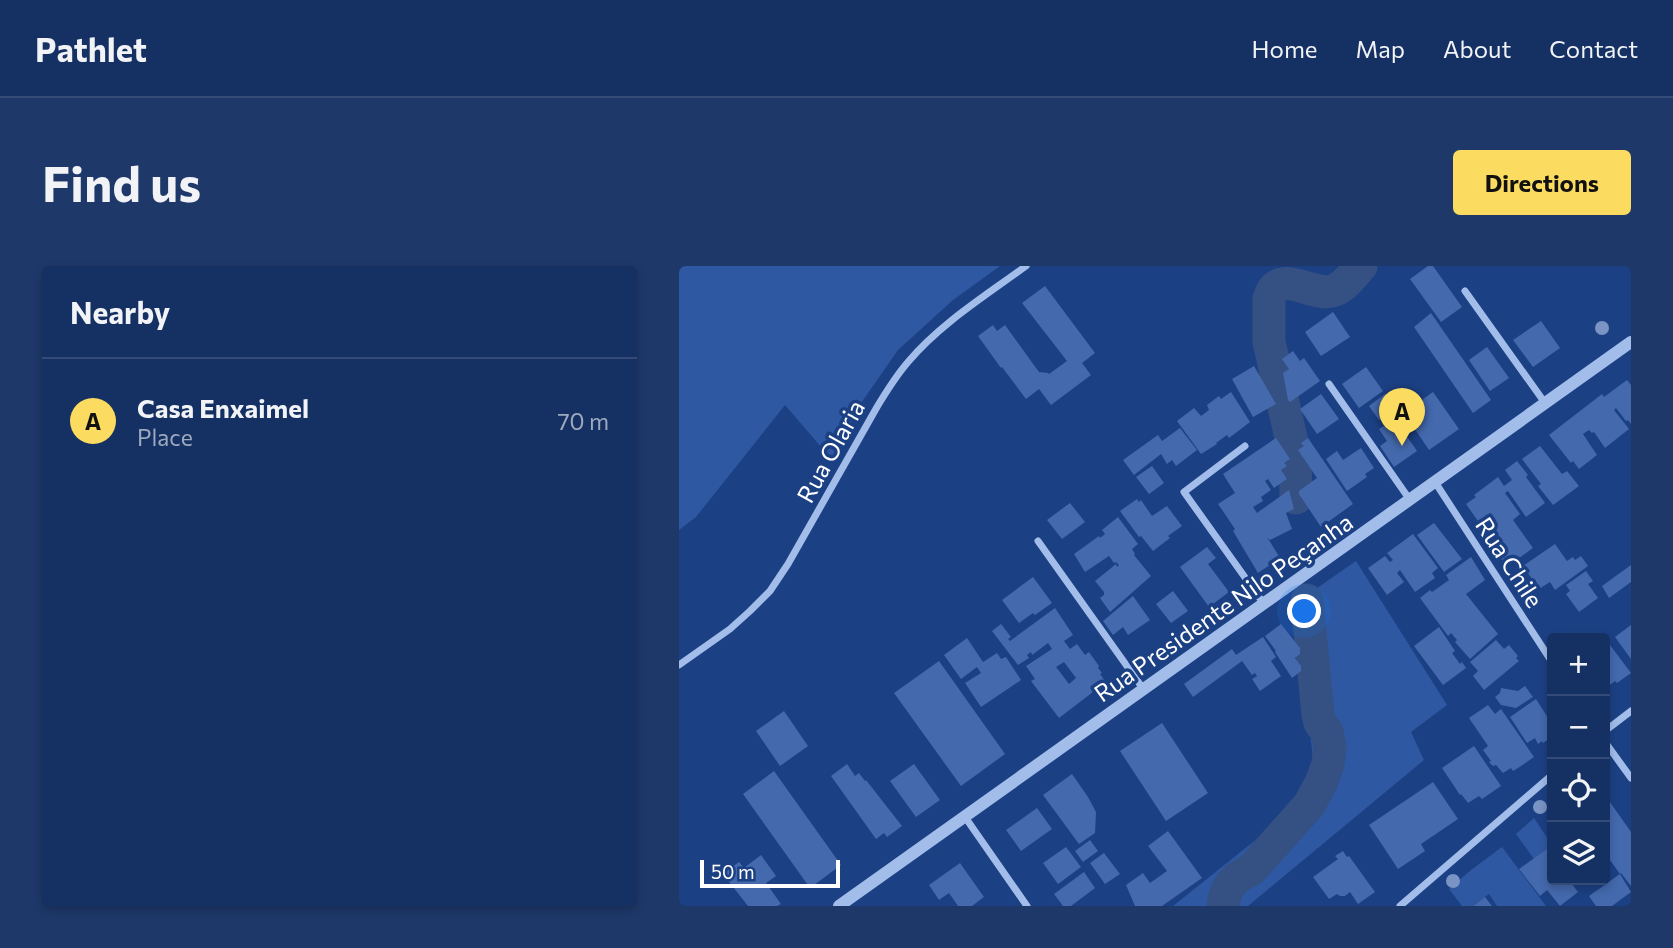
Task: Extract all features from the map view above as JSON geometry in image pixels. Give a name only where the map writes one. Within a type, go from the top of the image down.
[{"type":"street","name":"Rua Olaria","points":[[679,665],[730,629],[770,591],[789,564],[877,407],[909,361],[950,322],[1026,266]]},
{"type":"street","points":[[1465,290],[1545,403]]},
{"type":"street","name":"Rua Presidente Nilo Peçanha","points":[[839,906],[1631,342]]},
{"type":"street","points":[[1329,384],[1410,500]]},
{"type":"street","points":[[1245,446],[1184,492],[1264,604]]},
{"type":"street","name":"Rua Chile","points":[[1435,482],[1547,654]]},
{"type":"street","points":[[1038,541],[1144,690]]},
{"type":"street","points":[[1610,727],[1631,712]]},
{"type":"street","points":[[1610,749],[1631,778]]},
{"type":"street","points":[[1400,906],[1547,779]]},
{"type":"street","points":[[965,817],[1027,906]]},
{"type":"shaded area","points":[[679,266],[1000,266],[953,300],[898,350],[859,406],[834,462],[785,405],[696,517],[679,530]]},
{"type":"shaded area","points":[[1356,561],[1447,705],[1411,732],[1424,760],[1248,906],[1173,906],[1297,807],[1309,790],[1314,770],[1297,602]]},
{"type":"shaded area","points":[[1534,818],[1547,838],[1547,849],[1534,859],[1516,834]]},
{"type":"shaded area","points":[[1502,847],[1546,906],[1497,906],[1489,894],[1473,906],[1462,906],[1449,889]]},
{"type":"building","points":[[1428,266],[1433,266],[1462,307],[1441,322],[1410,279]]},
{"type":"building","points":[[1045,286],[1095,353],[1082,363],[1091,375],[1051,405],[1039,389],[1026,399],[978,336],[993,325],[997,331],[1005,325],[1039,372],[1049,374],[1067,361],[1022,303]]},
{"type":"building","points":[[1333,312],[1350,337],[1321,356],[1305,332]]},
{"type":"building","points":[[1431,313],[1491,400],[1473,413],[1414,327]]},
{"type":"building","points":[[1541,321],[1560,348],[1533,367],[1513,340]]},
{"type":"building","points":[[1487,347],[1509,378],[1490,391],[1469,360]]},
{"type":"building","points":[[1293,351],[1300,361],[1304,358],[1320,381],[1290,402],[1283,373],[1289,369],[1282,359]]},
{"type":"building","points":[[1254,366],[1276,404],[1253,417],[1232,379]]},
{"type":"building","points":[[1366,367],[1383,391],[1359,408],[1342,384]]},
{"type":"building","points":[[1627,380],[1631,385],[1631,424],[1616,408],[1614,410],[1629,429],[1605,448],[1594,432],[1589,430],[1583,434],[1597,455],[1579,469],[1549,435],[1602,394],[1604,397]]},
{"type":"building","points":[[1231,392],[1250,422],[1201,454],[1177,421],[1194,408],[1201,416],[1209,410],[1207,405],[1219,396],[1221,399]]},
{"type":"building","points":[[1433,392],[1459,429],[1429,450],[1404,413]]},
{"type":"building","points":[[1321,394],[1339,419],[1317,434],[1300,409]]},
{"type":"building","points":[[1385,394],[1395,409],[1379,420],[1369,406]]},
{"type":"building","points":[[1395,419],[1417,451],[1394,467],[1380,446],[1387,441],[1379,429]]},
{"type":"building","points":[[1180,428],[1197,450],[1176,466],[1172,460],[1167,464],[1161,454],[1134,475],[1123,460],[1158,435],[1162,441]]},
{"type":"building","points":[[1276,438],[1290,459],[1284,463],[1287,466],[1281,470],[1287,479],[1274,488],[1268,479],[1265,481],[1271,490],[1261,497],[1263,501],[1253,507],[1257,513],[1289,490],[1294,509],[1286,513],[1292,529],[1270,540],[1267,537],[1280,558],[1258,573],[1233,531],[1235,529],[1218,504],[1235,493],[1223,474]]},
{"type":"building","points":[[1308,438],[1353,504],[1321,527],[1299,494],[1299,491],[1317,478],[1298,450],[1304,446],[1301,443]]},
{"type":"building","points":[[1540,446],[1562,474],[1567,471],[1579,486],[1553,505],[1522,459]]},
{"type":"building","points":[[1361,448],[1374,468],[1365,474],[1367,477],[1347,491],[1326,459],[1337,451],[1343,460]]},
{"type":"building","points":[[1517,461],[1545,503],[1526,517],[1508,491],[1505,493],[1520,514],[1513,520],[1533,548],[1507,567],[1466,504],[1498,477],[1504,486],[1512,480],[1505,470]]},
{"type":"building","points":[[1152,466],[1164,483],[1149,494],[1136,477]]},
{"type":"building","points":[[1137,499],[1139,502],[1141,500],[1152,516],[1167,506],[1182,526],[1153,551],[1120,511]]},
{"type":"building","points":[[1070,503],[1085,522],[1062,539],[1047,520]]},
{"type":"building","points":[[1118,517],[1138,544],[1132,549],[1134,555],[1151,576],[1110,612],[1100,598],[1104,592],[1095,581],[1116,564],[1117,567],[1119,565],[1109,556],[1085,572],[1074,554],[1105,534],[1102,530]]},
{"type":"building","points":[[1434,523],[1462,559],[1444,572],[1417,535]]},
{"type":"building","points":[[1413,534],[1438,568],[1432,573],[1435,578],[1415,592],[1400,570],[1397,573],[1404,582],[1387,595],[1368,568],[1385,556],[1390,562],[1393,560],[1387,553]]},
{"type":"building","points":[[1555,544],[1567,561],[1581,556],[1588,566],[1555,590],[1550,582],[1539,589],[1523,566]]},
{"type":"building","points":[[1207,547],[1216,558],[1208,564],[1229,592],[1209,607],[1180,567]]},
{"type":"building","points":[[1471,557],[1485,580],[1466,594],[1498,634],[1470,659],[1451,633],[1448,636],[1420,598],[1449,580],[1446,575]]},
{"type":"building","points":[[1631,565],[1631,582],[1609,598],[1602,586]]},
{"type":"building","points":[[1586,571],[1593,581],[1588,584],[1598,598],[1579,612],[1566,594],[1570,591],[1566,585]]},
{"type":"building","points":[[1033,577],[1052,603],[1019,623],[1002,600]]},
{"type":"building","points":[[1173,591],[1188,611],[1171,623],[1156,604]]},
{"type":"building","points":[[1133,596],[1150,620],[1128,635],[1123,627],[1113,635],[1103,621]]},
{"type":"building","points":[[1055,608],[1073,635],[1064,641],[1070,649],[1077,644],[1085,655],[1089,652],[1106,682],[1059,718],[1031,681],[1035,679],[1026,666],[1052,649],[1048,643],[1032,655],[1031,652],[1027,655],[1029,658],[1018,665],[992,631],[1001,624],[1011,637],[1008,639],[1010,641]],"holes":[[[1064,662],[1076,678],[1069,684],[1056,667]]]},
{"type":"building","points":[[1281,624],[1300,648],[1300,654],[1295,658],[1301,671],[1292,678],[1265,636]]},
{"type":"building","points":[[1631,625],[1631,659],[1615,637]]},
{"type":"building","points":[[1439,627],[1455,651],[1452,653],[1466,668],[1443,685],[1414,646]]},
{"type":"building","points":[[1263,637],[1276,657],[1271,661],[1281,676],[1260,691],[1252,679],[1257,676],[1255,673],[1252,675],[1242,661],[1193,697],[1184,684],[1232,649],[1236,655]]},
{"type":"building","points":[[967,638],[983,662],[997,653],[1001,659],[1006,657],[1021,680],[981,707],[965,683],[981,673],[977,667],[961,679],[944,655]]},
{"type":"building","points":[[1496,640],[1504,649],[1509,645],[1519,661],[1484,690],[1473,676],[1478,671],[1470,662]]},
{"type":"building","points":[[1610,645],[1631,673],[1617,683],[1615,681],[1610,685]]},
{"type":"building","points":[[939,661],[1005,754],[961,786],[894,693]]},
{"type":"building","points":[[1525,686],[1533,697],[1516,708],[1501,705],[1495,697],[1501,688],[1518,691]]},
{"type":"building","points":[[1536,699],[1547,716],[1547,740],[1538,744],[1535,738],[1527,743],[1510,717]]},
{"type":"building","points":[[1488,705],[1495,714],[1501,709],[1534,757],[1513,771],[1511,768],[1503,773],[1489,762],[1491,761],[1483,750],[1488,746],[1469,718]]},
{"type":"building","points":[[784,711],[808,746],[780,766],[756,731]]},
{"type":"building","points":[[1162,723],[1208,793],[1166,821],[1120,751]]},
{"type":"building","points":[[1474,746],[1501,786],[1482,799],[1479,796],[1468,803],[1442,768]]},
{"type":"building","points":[[847,764],[855,776],[859,773],[866,780],[902,826],[887,837],[884,833],[876,839],[831,776]]},
{"type":"building","points":[[914,764],[940,800],[916,817],[890,781]]},
{"type":"building","points":[[774,771],[841,865],[810,888],[743,794]]},
{"type":"building","points":[[1072,774],[1096,812],[1095,833],[1079,844],[1043,795]]},
{"type":"building","points":[[1433,782],[1458,819],[1421,844],[1425,851],[1398,869],[1369,825]]},
{"type":"building","points":[[1610,802],[1631,832],[1631,886],[1610,860]]},
{"type":"building","points":[[1037,808],[1052,829],[1021,851],[1006,830]]},
{"type":"building","points":[[1168,831],[1202,878],[1162,906],[1135,906],[1126,885],[1143,873],[1150,883],[1167,871],[1148,846]]},
{"type":"building","points":[[1090,840],[1098,851],[1083,862],[1075,851]]},
{"type":"building","points":[[1066,847],[1081,867],[1058,884],[1043,863]]},
{"type":"building","points":[[1547,849],[1547,885],[1573,885],[1578,892],[1560,906],[1547,890],[1540,896],[1519,869]]},
{"type":"building","points":[[1343,851],[1375,892],[1358,904],[1350,892],[1345,896],[1337,894],[1329,899],[1313,877],[1338,859],[1335,856]]},
{"type":"building","points":[[1104,853],[1120,874],[1105,884],[1090,863]]},
{"type":"building","points":[[761,855],[776,876],[766,883],[781,904],[777,906],[748,906],[723,874],[739,862],[744,868]]},
{"type":"building","points":[[960,863],[984,897],[972,906],[958,906],[949,893],[939,900],[929,885]]},
{"type":"building","points":[[1084,872],[1095,888],[1071,906],[1063,906],[1054,894]]},
{"type":"building","points":[[1620,874],[1631,892],[1612,906],[1596,906],[1589,896],[1604,885],[1610,885],[1610,881]]},
{"type":"building","points":[[1485,897],[1492,906],[1473,906]]},
{"type":"waterway","points":[[1296,498],[1295,455],[1269,342],[1269,299],[1273,289],[1280,285],[1332,291],[1344,284],[1361,266]]},
{"type":"waterway","points":[[1223,906],[1231,884],[1251,870],[1309,805],[1328,764],[1330,747],[1327,732],[1318,715],[1307,600]]},
{"type":"place","name":"Casa Enxaimel","points":[[1402,446]]}]
